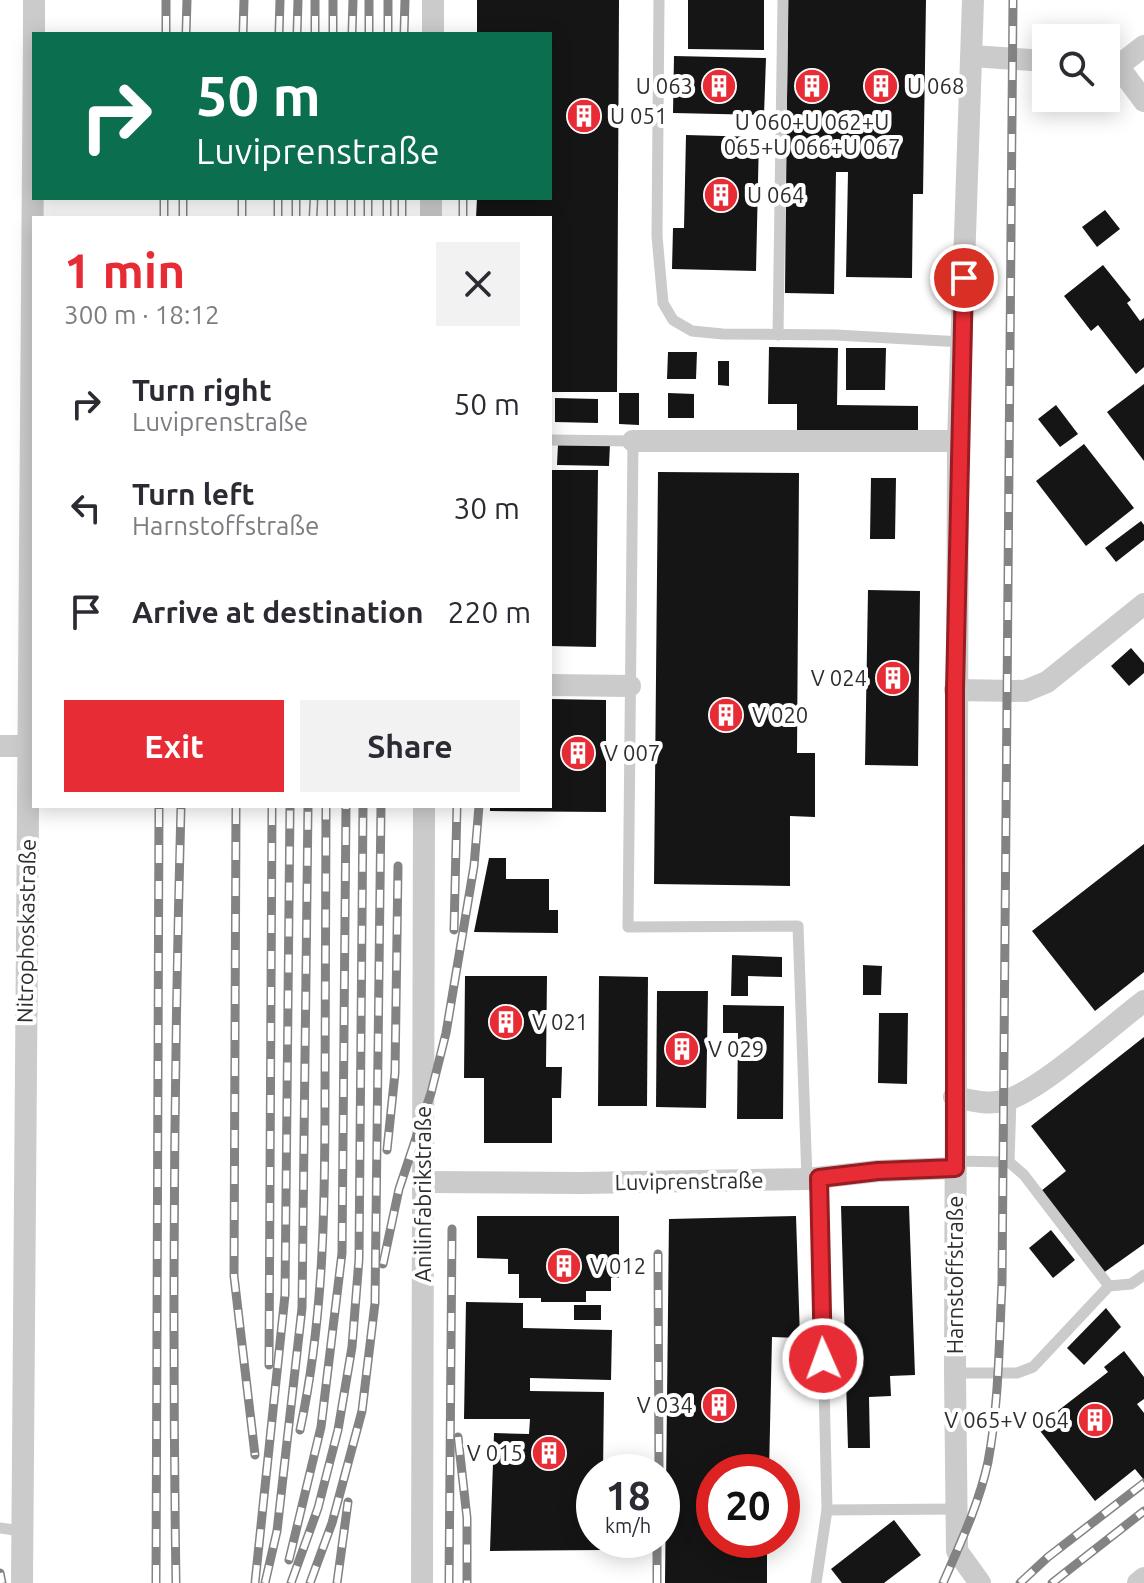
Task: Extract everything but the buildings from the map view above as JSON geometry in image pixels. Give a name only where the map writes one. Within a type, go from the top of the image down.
[{"type":"street","name":"Nitrophoskastraße","points":[[34,0],[34,32]]},
{"type":"street","points":[[433,0],[433,32]]},
{"type":"street","name":"Harnstoffstraße","points":[[973,0],[958,441],[954,1164],[957,1551],[980,1583]]},
{"type":"street","points":[[1120,61],[1144,46]]},
{"type":"street","points":[[972,56],[1032,60]]},
{"type":"street","points":[[1120,75],[1144,101]]},
{"type":"street","name":"Nitrophoskastraße","points":[[22,1583],[11,1530],[11,1299],[27,746],[32,238]]},
{"type":"street","points":[[633,441],[958,441]]},
{"type":"street","points":[[955,690],[1025,691],[1047,682],[1144,604]]},
{"type":"street","points":[[552,685],[630,686]]},
{"type":"street","points":[[0,746],[27,746]]},
{"type":"street","name":"Anilinfabrikstraße","points":[[422,1583],[424,808]]},
{"type":"street","points":[[954,1097],[984,1103],[1011,1099],[1029,1090],[1144,1001]]},
{"type":"street","name":"Luviprenstraße","points":[[424,1182],[583,1183],[813,1178],[954,1164]]},
{"type":"street","points":[[1138,1583],[1144,1578]]},
{"type":"lane","points":[[659,0],[657,236],[663,303],[673,320],[692,331],[962,342]]},
{"type":"lane","points":[[778,335],[783,0]]},
{"type":"lane","points":[[552,440],[633,441],[628,927],[798,926],[813,1178],[827,1510],[816,1583]]},
{"type":"lane","points":[[1009,1162],[1011,1099]]},
{"type":"lane","points":[[954,1164],[1009,1162],[1024,1175],[1109,1286]]},
{"type":"lane","points":[[955,1373],[1017,1373],[1033,1367],[1109,1286],[1131,1284],[1144,1275]]},
{"type":"lane","points":[[827,1510],[957,1509]]},
{"type":"railway","points":[[166,0],[166,32]]},
{"type":"railway","points":[[186,32],[187,0]]},
{"type":"railway","points":[[243,32],[244,0]]},
{"type":"railway","points":[[279,32],[280,0]]},
{"type":"railway","points":[[297,32],[298,0]]},
{"type":"railway","points":[[315,0],[315,32]]},
{"type":"railway","points":[[333,0],[333,32]]},
{"type":"railway","points":[[352,32],[353,0]]},
{"type":"railway","points":[[369,0],[369,32]]},
{"type":"railway","points":[[388,0],[388,32]]},
{"type":"railway","points":[[404,32],[405,0]]},
{"type":"railway","points":[[943,1583],[974,1508],[988,1462],[994,1418],[1002,1283],[1013,0]]},
{"type":"railway","points":[[164,200],[164,216]]},
{"type":"railway","points":[[183,200],[183,216]]},
{"type":"railway","points":[[242,200],[242,216]]},
{"type":"railway","points":[[278,200],[278,216]]},
{"type":"railway","points":[[296,200],[296,216]]},
{"type":"railway","points":[[313,216],[314,200]]},
{"type":"railway","points":[[331,200],[331,216]]},
{"type":"railway","points":[[351,200],[351,216]]},
{"type":"railway","points":[[368,200],[368,216]]},
{"type":"railway","points":[[387,200],[387,216]]},
{"type":"railway","points":[[402,200],[402,216]]},
{"type":"railway","points":[[463,200],[463,216]]},
{"type":"railway","points":[[156,1583],[159,808]]},
{"type":"railway","points":[[176,1583],[174,1194],[181,808]]},
{"type":"railway","points":[[236,808],[234,1276],[255,1455]]},
{"type":"railway","points":[[269,1365],[272,808]]},
{"type":"railway","points":[[255,1583],[285,1295],[290,808]]},
{"type":"railway","points":[[265,1583],[277,1531],[302,1308],[308,808]]},
{"type":"railway","points":[[300,1430],[314,1346],[323,1219],[326,808]]},
{"type":"railway","points":[[289,1560],[321,1427],[342,1253],[346,808]]},
{"type":"railway","points":[[291,1583],[318,1508],[338,1430],[352,1347],[359,1259],[363,808]]},
{"type":"railway","points":[[310,1583],[332,1523],[362,1411],[375,1303],[381,808]]},
{"type":"railway","points":[[454,930],[457,808]]},
{"type":"railway","points":[[383,1264],[399,1189],[431,1093],[446,1033],[474,866],[479,808]]},
{"type":"railway","points":[[387,1150],[395,1073],[398,866]]},
{"type":"railway","points":[[449,1583],[452,1229]]},
{"type":"railway","points":[[658,1254],[659,1454]]},
{"type":"railway","points":[[458,1437],[467,1518],[467,1583]]},
{"type":"railway","points":[[1020,1583],[1048,1557],[1144,1483]]},
{"type":"railway","points":[[337,1583],[348,1502]]},
{"type":"railway","points":[[1052,1583],[1144,1511]]},
{"type":"railway","points":[[657,1558],[657,1583]]},
{"type":"railway","points":[[0,1573],[2,1583]]},
{"type":"place","name":"U 063","points":[[719,86]]},
{"type":"place","name":"U 060+U 062+U 065+U 066+U 067","points":[[812,86]]},
{"type":"place","name":"U 068","points":[[881,86]]},
{"type":"place","name":"U 051","points":[[584,116]]},
{"type":"place","name":"U 064","points":[[721,195]]},
{"type":"place","name":"V 024","points":[[893,678]]},
{"type":"place","name":"V 020","points":[[726,715]]},
{"type":"place","name":"V 007","points":[[578,753]]},
{"type":"place","name":"V 021","points":[[506,1022]]},
{"type":"place","name":"V 029","points":[[682,1049]]},
{"type":"place","name":"V 012","points":[[564,1266]]},
{"type":"place","name":"V 034","points":[[719,1405]]},
{"type":"place","name":"V 065+V 064","points":[[1095,1420]]},
{"type":"place","name":"V 015","points":[[549,1453]]},
{"type":"route","points":[[823,1359],[819,1178],[878,1171],[955,1168],[955,690],[958,441],[964,278]]}]
